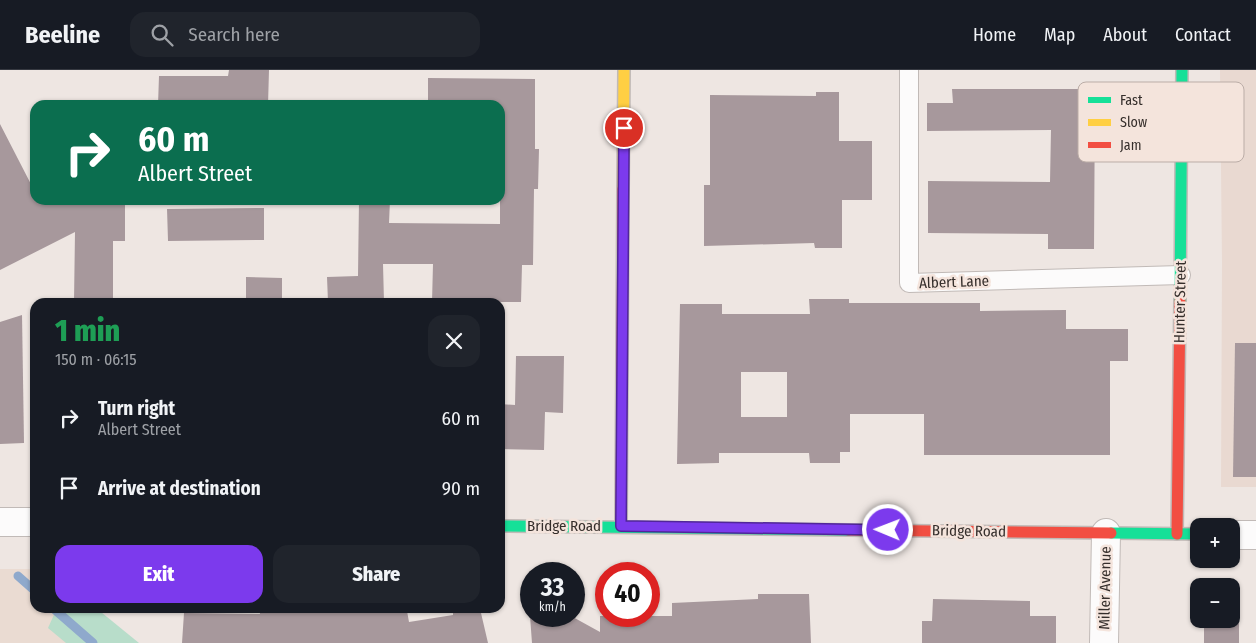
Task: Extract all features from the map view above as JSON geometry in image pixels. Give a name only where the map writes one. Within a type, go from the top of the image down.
[{"type":"street","points":[[621,526],[624,70]]},
{"type":"street","name":"Hunter Street","points":[[1177,534],[1182,162]]},
{"type":"street","points":[[0,522],[30,522]]},
{"type":"street","name":"Bridge Road","points":[[505,526],[1190,534]]},
{"type":"street","name":"Miller Avenue","points":[[1104,643],[1106,533]]},
{"type":"street","points":[[1240,535],[1256,535]]},
{"type":"lane","name":"Albert Lane","points":[[909,70],[909,283],[1181,275]]},
{"type":"shaded area","points":[[1220,70],[1256,70],[1256,487],[1221,487],[1221,162],[1244,162],[1244,82],[1220,82]]},
{"type":"shaded area","points":[[0,569],[30,569],[30,613],[100,613],[100,643],[0,643]]},
{"type":"green space","points":[[55,613],[102,613],[139,643],[66,643],[48,628]]},
{"type":"building","points":[[229,70],[269,70],[268,100],[158,100],[159,76],[228,76]]},
{"type":"building","points":[[428,78],[535,79],[535,149],[539,149],[538,189],[534,189],[533,265],[522,265],[521,302],[505,302],[505,298],[432,298],[433,264],[383,264],[384,298],[328,298],[327,277],[358,276],[359,205],[390,205],[389,223],[500,224],[500,205],[505,205],[505,100],[428,100]]},
{"type":"building","points":[[952,89],[1078,89],[1078,162],[1095,162],[1094,249],[1048,249],[1048,234],[928,233],[928,181],[1050,182],[1051,130],[927,131],[927,103],[953,103]]},
{"type":"building","points":[[816,92],[839,92],[839,141],[872,141],[872,200],[842,200],[842,248],[815,248],[814,243],[704,246],[704,185],[710,185],[710,95],[816,96]]},
{"type":"building","points":[[0,124],[30,182],[30,205],[125,205],[125,241],[113,241],[113,298],[74,298],[75,232],[0,270]]},
{"type":"building","points":[[264,208],[264,240],[168,241],[167,209]]},
{"type":"building","points":[[246,277],[282,278],[282,298],[246,298]]},
{"type":"building","points":[[809,299],[849,299],[849,303],[980,303],[980,311],[1066,310],[1066,329],[1128,329],[1128,361],[1110,361],[1110,455],[924,455],[924,414],[850,414],[850,452],[840,452],[840,463],[810,463],[809,453],[719,453],[719,463],[677,464],[680,304],[722,304],[722,314],[810,314]],"holes":[[[741,372],[787,372],[787,417],[741,417]]]},
{"type":"building","points":[[22,315],[24,443],[0,444],[0,322]]},
{"type":"building","points":[[1235,343],[1256,343],[1256,477],[1233,477]]},
{"type":"building","points":[[516,356],[564,356],[563,413],[545,412],[544,450],[505,449],[505,404],[515,405]]},
{"type":"building","points":[[758,594],[809,594],[811,643],[532,643],[531,627],[585,627],[585,624],[600,632],[600,627],[660,627],[660,616],[672,616],[672,603],[758,599]]},
{"type":"building","points":[[933,599],[1030,601],[1030,616],[1056,616],[1056,643],[922,643],[922,621],[932,621]]},
{"type":"building","points":[[184,613],[407,613],[409,622],[453,615],[453,613],[481,613],[488,643],[182,643]]},
{"type":"building","points":[[1204,628],[1239,628],[1239,643],[1204,643]]},
{"type":"waterway","points":[[18,576],[30,587]]},
{"type":"waterway","points":[[59,613],[93,643]]},
{"type":"traffic: fast","points":[[1182,70],[1182,82]]},
{"type":"traffic: fast","points":[[1180,301],[1181,162]]},
{"type":"traffic: fast","points":[[505,526],[848,530]]},
{"type":"traffic: fast","points":[[1111,533],[1190,534]]},
{"type":"traffic: slow","points":[[623,189],[624,70]]},
{"type":"traffic: jam","points":[[621,526],[623,189]]},
{"type":"traffic: jam","points":[[1177,534],[1180,301]]},
{"type":"traffic: jam","points":[[848,530],[1111,533]]},
{"type":"route","points":[[624,128],[621,526],[888,530]]}]
